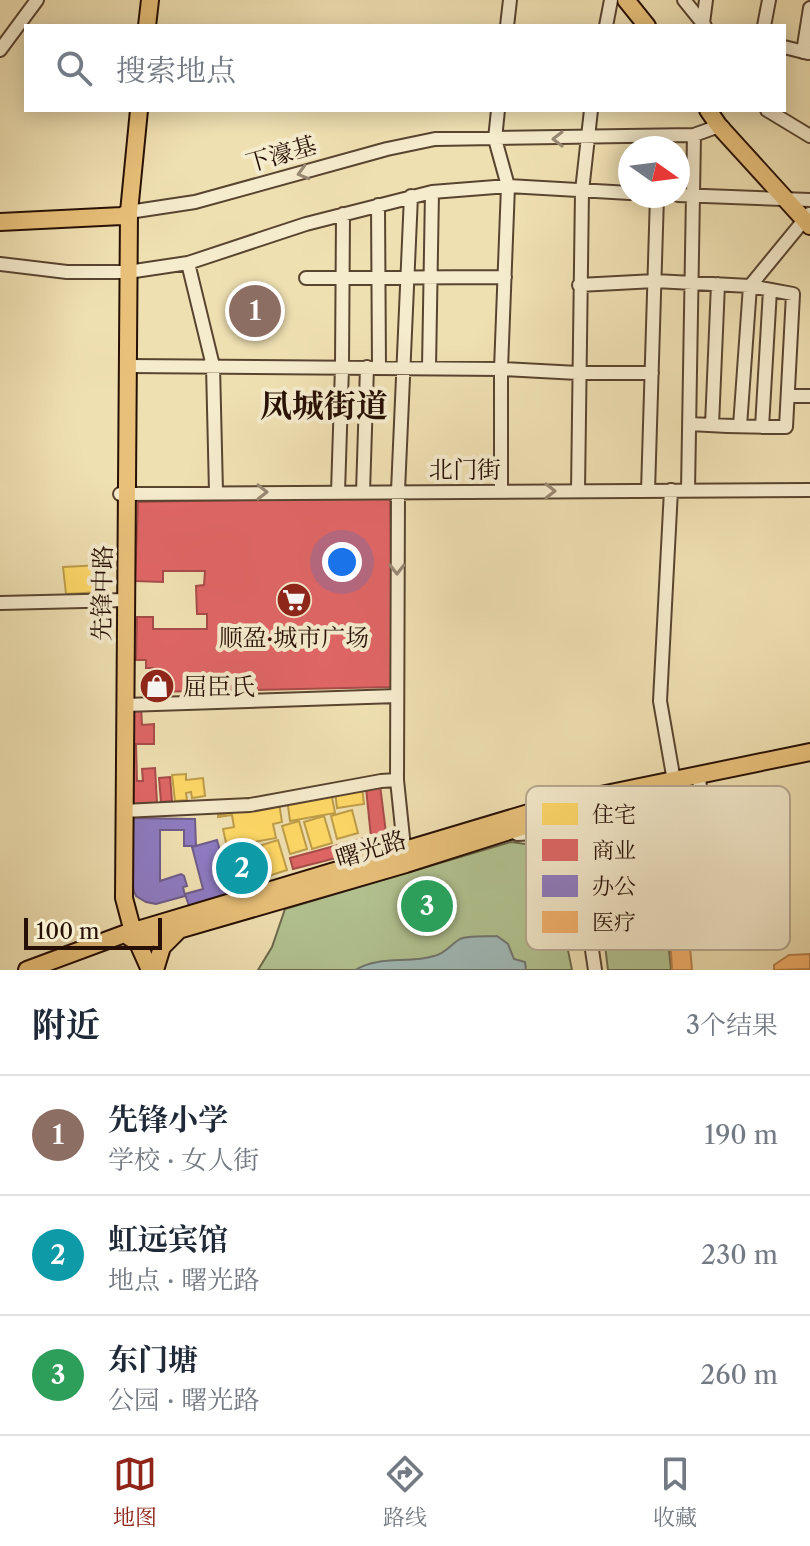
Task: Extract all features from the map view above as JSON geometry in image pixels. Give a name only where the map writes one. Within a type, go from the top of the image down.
[{"type":"main road","points":[[141,24],[143,0]]},
{"type":"main road","points":[[147,24],[150,0]]},
{"type":"main road","points":[[626,0],[645,24]]},
{"type":"main road","points":[[635,0],[653,24]]},
{"type":"main road","name":"先锋中路","points":[[136,112],[124,213],[128,366],[122,600],[113,775],[114,893],[131,936],[152,970]]},
{"type":"main road","points":[[722,122],[803,207]]},
{"type":"main road","name":"下濠基","points":[[0,220],[124,213]]},
{"type":"main road","name":"先锋中路","points":[[124,494],[125,272]]},
{"type":"main road","name":"先锋中路","points":[[122,600],[124,898],[131,936]]},
{"type":"main road","name":"曙光路","points":[[651,786],[810,752]]},
{"type":"main road","name":"曙光路","points":[[131,936],[179,930],[526,820]]},
{"type":"main road","name":"曙光路","points":[[27,970],[131,936],[405,857],[490,836],[526,822]]},
{"type":"main road","points":[[152,970],[162,947],[179,930]]},
{"type":"main road","points":[[131,936],[139,970]]},
{"type":"street","points":[[0,50],[37,0]]},
{"type":"street","points":[[507,24],[510,0]]},
{"type":"street","points":[[606,24],[611,0]]},
{"type":"street","points":[[684,0],[704,24]]},
{"type":"street","points":[[704,24],[706,0]]},
{"type":"street","points":[[764,24],[769,0]]},
{"type":"street","points":[[786,48],[806,53],[810,8]]},
{"type":"street","points":[[498,112],[495,139],[508,186],[501,369],[501,491]]},
{"type":"street","points":[[578,491],[582,191],[591,112]]},
{"type":"street","points":[[770,112],[810,136]]},
{"type":"street","name":"下濠基","points":[[124,213],[184,205],[387,149],[435,139],[694,135],[722,122]]},
{"type":"street","points":[[688,490],[694,135]]},
{"type":"street","points":[[0,264],[67,272],[125,272],[188,263],[343,214],[432,192],[508,186],[618,192]]},
{"type":"street","points":[[429,368],[432,192]]},
{"type":"street","points":[[690,195],[803,207],[750,286],[740,426]]},
{"type":"street","points":[[405,857],[397,780],[398,491],[411,196]]},
{"type":"street","points":[[363,492],[379,278],[378,205]]},
{"type":"street","points":[[648,491],[657,208]]},
{"type":"street","points":[[338,492],[343,214]]},
{"type":"street","points":[[188,263],[213,366],[216,492]]},
{"type":"street","points":[[306,278],[505,277]]},
{"type":"street","points":[[579,285],[655,281],[750,286],[793,294],[786,427],[690,424]]},
{"type":"street","points":[[712,425],[718,284]]},
{"type":"street","points":[[762,427],[770,290]]},
{"type":"street","points":[[128,366],[652,373]]},
{"type":"street","points":[[788,396],[810,396]]},
{"type":"street","points":[[671,490],[660,701],[674,781]]},
{"type":"street","name":"北门街","points":[[124,494],[810,490]]},
{"type":"street","points":[[0,603],[122,600]]},
{"type":"street","points":[[125,705],[397,696]]},
{"type":"street","points":[[699,776],[700,786]]},
{"type":"street","points":[[123,811],[250,805],[397,780]]},
{"type":"street","points":[[490,836],[526,834]]},
{"type":"street","points":[[585,950],[587,970]]},
{"type":"street","points":[[591,950],[595,970]]},
{"type":"green space","points":[[511,842],[526,844],[526,950],[568,950],[572,970],[258,970],[272,947],[285,909]]},
{"type":"green space","points":[[606,950],[669,950],[671,970],[608,970]]},
{"type":"water","points":[[497,936],[508,944],[514,959],[525,962],[526,970],[355,970],[384,961],[438,955],[464,938]]},
{"type":"building: 住宅","points":[[101,565],[101,592],[66,594],[63,567]]},
{"type":"building: 住宅","points":[[186,774],[186,780],[203,778],[205,796],[192,798],[191,792],[186,793],[187,800],[175,801],[172,775]]},
{"type":"building: 住宅","points":[[362,787],[364,804],[337,808],[335,791]]},
{"type":"building: 住宅","points":[[331,792],[335,813],[290,821],[287,799]]},
{"type":"building: 住宅","points":[[279,803],[282,822],[273,824],[276,838],[227,847],[223,829],[234,827],[232,815],[218,815]]},
{"type":"building: 住宅","points":[[352,810],[358,833],[337,839],[331,816]]},
{"type":"building: 住宅","points":[[324,816],[332,843],[312,849],[304,822]]},
{"type":"building: 住宅","points":[[299,821],[307,849],[290,854],[282,826]]},
{"type":"building: 住宅","points":[[278,840],[287,870],[259,879],[255,865],[267,861],[262,845]]},
{"type":"building: 住宅","points":[[249,854],[256,874],[234,882],[227,861]]},
{"type":"building: 商业","name":"顺盈·城市广场","points":[[390,497],[393,687],[153,692],[153,668],[146,668],[146,660],[136,660],[137,617],[153,617],[153,629],[207,629],[207,614],[197,614],[196,586],[204,585],[205,571],[163,571],[163,582],[135,581],[138,502]]},
{"type":"building: 商业","points":[[125,706],[141,706],[142,725],[154,724],[154,744],[136,744],[137,781],[143,781],[142,769],[155,768],[157,803],[128,804]]},
{"type":"building: 商业","points":[[170,777],[172,801],[161,802],[159,778]]},
{"type":"building: 商业","points":[[380,785],[386,833],[379,847],[372,847],[366,788]]},
{"type":"building: 商业","points":[[368,837],[371,849],[293,869],[290,858]]},
{"type":"building: 办公","points":[[130,818],[195,819],[196,846],[184,846],[184,830],[160,830],[160,881],[181,874],[187,886],[183,887],[185,896],[156,904],[136,896],[131,884]]},
{"type":"building: 办公","points":[[217,840],[232,895],[189,906],[185,894],[203,889],[192,847]]},
{"type":"building: 医疗","points":[[671,950],[690,950],[692,970],[672,970]]},
{"type":"building: 医疗","points":[[810,954],[810,969],[774,970],[774,965],[789,955]]},
{"type":"place","name":"先锋小学","points":[[255,311]]},
{"type":"place","name":"顺盈·城市广场","points":[[294,600]]},
{"type":"place","name":"屈臣氏","points":[[157,686]]},
{"type":"place","name":"虹远宾馆","points":[[242,868]]},
{"type":"place","name":"东门塘","points":[[427,906]]},
{"type":"district","name":"凤城街道","points":[[324,405]]}]
